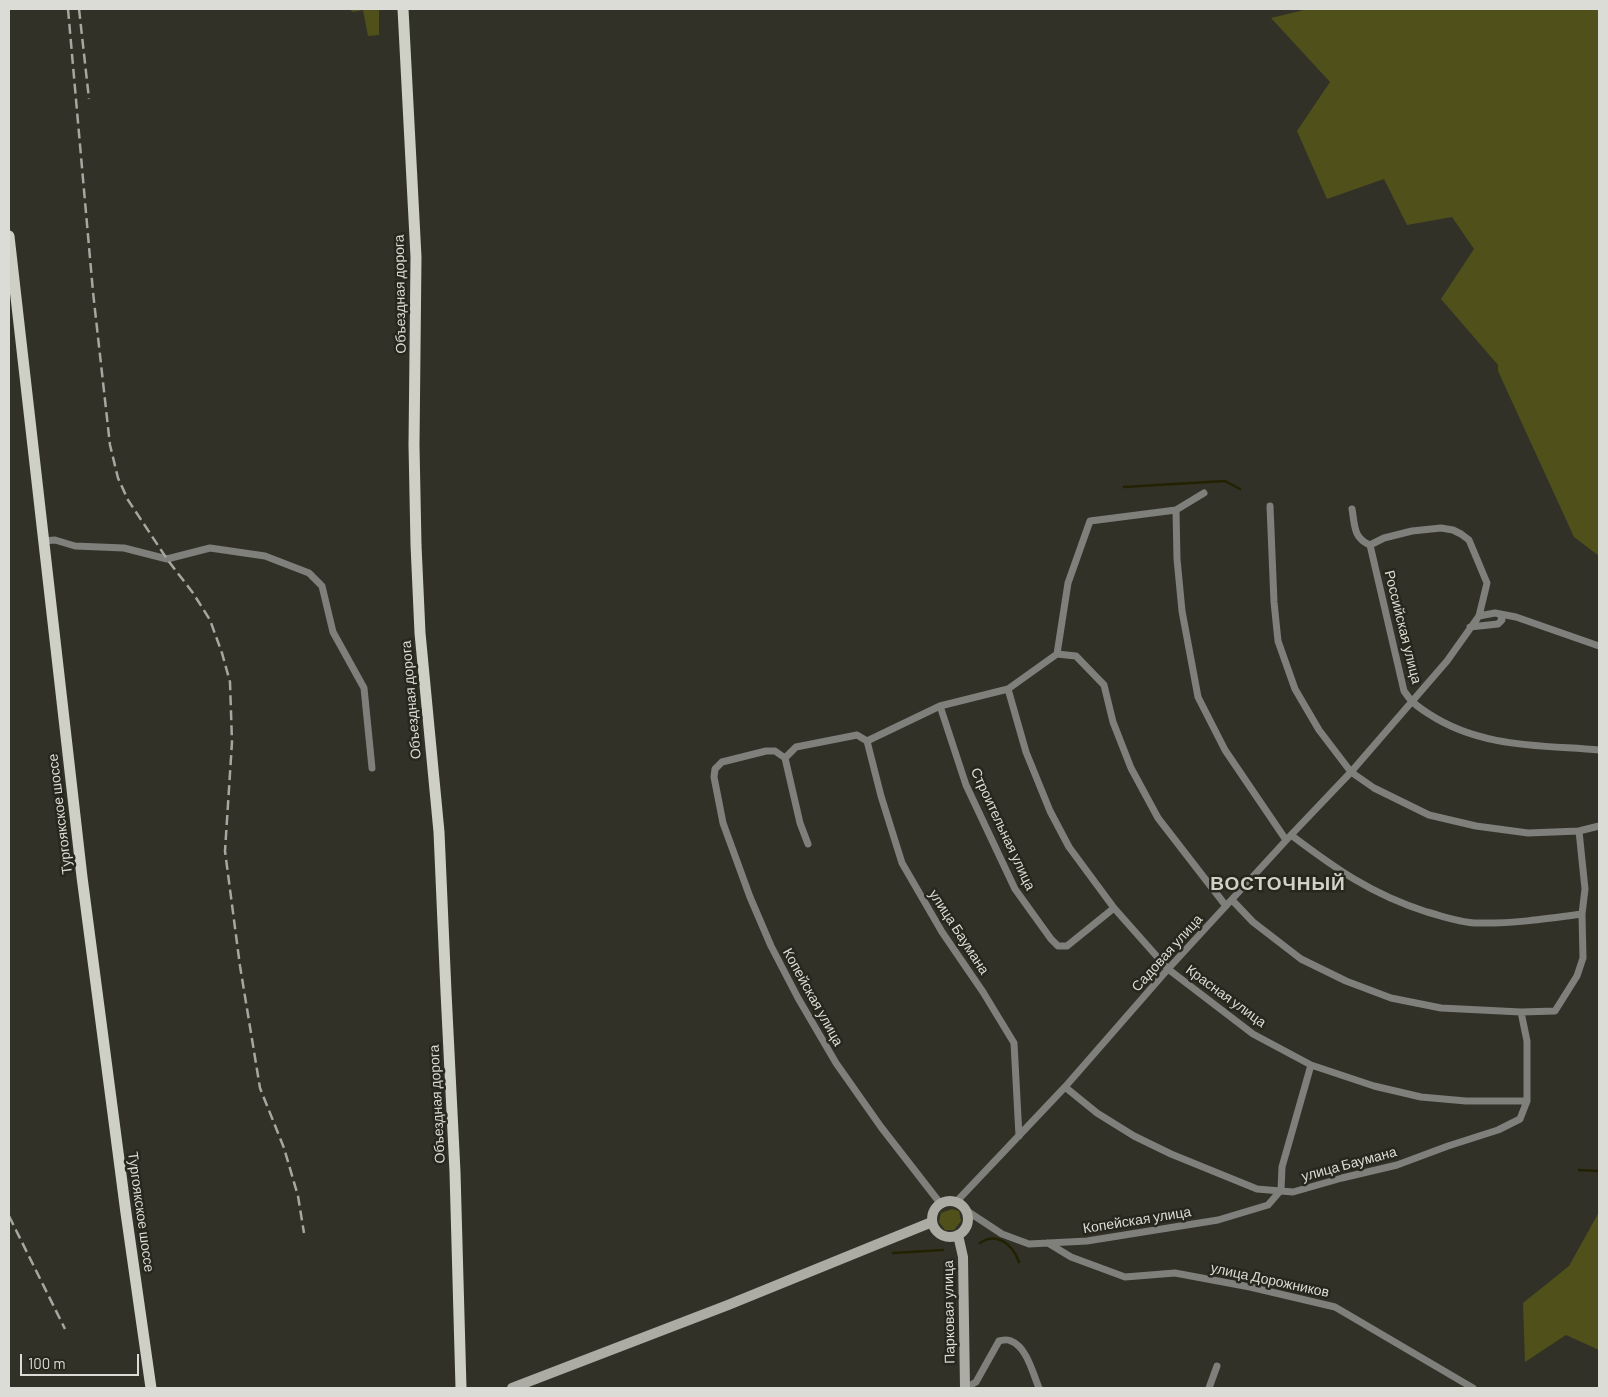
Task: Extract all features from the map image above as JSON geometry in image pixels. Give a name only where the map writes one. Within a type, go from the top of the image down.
[{"type":"main road","name":"Объездная дорога","points":[[403,9],[416,257],[414,445],[420,633],[439,832],[444,916],[455,1172],[461,1388]]},
{"type":"main road","name":"Тургоякское шоссе","points":[[9,236],[96,987],[151,1388]]},
{"type":"street","points":[[1057,654],[1068,583],[1090,521],[1176,510],[1204,493]]},
{"type":"street","points":[[1270,506],[1273,592],[1278,641],[1295,689],[1319,730],[1351,772],[1374,788],[1429,815],[1476,826],[1528,833],[1579,831],[1599,826]]},
{"type":"street","points":[[1352,509],[1357,538],[1370,545],[1384,538],[1412,531],[1441,528],[1453,530],[1469,540],[1487,583],[1479,616],[1490,613],[1516,617],[1599,646]]},
{"type":"street","points":[[1176,510],[1177,560],[1182,611],[1198,697],[1225,750],[1289,837],[1361,885],[1399,903],[1440,916],[1473,922],[1516,923],[1582,914]]},
{"type":"street","points":[[43,541],[55,540],[75,546],[124,548],[167,558],[210,548],[265,556],[309,573],[322,586],[333,632],[364,688],[372,768]]},
{"type":"street","name":"Российская улица","points":[[1370,545],[1404,691],[1411,702],[1439,720],[1477,737],[1536,746],[1599,750]]},
{"type":"street","points":[[1470,627],[1498,624],[1502,620],[1500,614]]},
{"type":"street","name":"Садовая улица","points":[[956,1201],[1020,1136],[1168,969],[1351,772],[1447,661],[1479,616]]},
{"type":"street","points":[[808,844],[800,823],[785,758],[796,747],[857,735],[867,741],[940,706],[1008,689],[1057,654],[1076,656],[1104,685],[1113,722],[1135,777],[1158,818],[1226,906]]},
{"type":"street","name":"Красная улица","points":[[1008,689],[1026,752],[1050,811],[1069,847],[1114,908],[1168,969],[1253,1034],[1311,1065],[1374,1086],[1421,1097],[1466,1101],[1527,1101]]},
{"type":"street","name":"Строительная улица","points":[[940,706],[966,784],[1015,889],[1051,939],[1058,946],[1067,946],[1114,908]]},
{"type":"street","name":"улица Баумана","points":[[867,741],[881,796],[902,863],[942,932],[983,992],[1014,1043],[1020,1136]]},
{"type":"street","name":"Копейская улица","points":[[785,758],[776,751],[766,751],[722,762],[714,769],[723,823],[750,897],[771,946],[798,998],[836,1062],[881,1127],[940,1203]]},
{"type":"street","points":[[1232,900],[1253,922],[1301,959],[1346,981],[1391,998],[1442,1008],[1521,1012],[1555,1011],[1577,976],[1583,958],[1582,914],[1584,890],[1579,831]]},
{"type":"street","points":[[1521,1012],[1527,1041],[1527,1101]]},
{"type":"street","points":[[1281,1190],[1282,1167],[1311,1065]]},
{"type":"street","name":"улица Баумана","points":[[1064,1087],[1097,1113],[1134,1136],[1171,1154],[1257,1189],[1293,1192],[1396,1165],[1498,1130],[1520,1119],[1527,1101]]},
{"type":"street","name":"Копейская улица","points":[[967,1211],[1002,1234],[1029,1244],[1087,1242],[1218,1220],[1268,1205],[1281,1190]]},
{"type":"street","points":[[951,1200],[956,1201],[963,1205],[967,1211],[968,1222],[966,1228],[958,1236],[941,1235],[935,1230],[932,1214],[940,1203],[951,1200]]},
{"type":"street","points":[[512,1388],[728,1305],[932,1222]]},
{"type":"street","name":"Парковая улица","points":[[958,1236],[963,1257],[972,1386]]},
{"type":"street","name":"улица Дорожников","points":[[1048,1243],[1071,1257],[1125,1277],[1175,1273],[1250,1287],[1335,1307],[1473,1388]]},
{"type":"street","points":[[972,1386],[999,1341],[1010,1340],[1018,1345],[1024,1354],[1039,1388]]},
{"type":"street","points":[[1209,1388],[1216,1366]]},
{"type":"shaded area","points":[[349,9],[379,9],[379,35],[368,36],[363,10],[353,12]]},
{"type":"shaded area","points":[[1308,9],[1599,9],[1599,556],[1574,537],[1498,371],[1498,365],[1441,299],[1474,249],[1452,217],[1407,225],[1384,179],[1327,199],[1297,131],[1330,82],[1271,18]]},
{"type":"shaded area","points":[[952,1209],[959,1211],[961,1221],[954,1230],[945,1230],[939,1222],[941,1213]]},
{"type":"shaded area","points":[[1599,1212],[1599,1350],[1566,1335],[1525,1362],[1523,1303],[1569,1266]]},
{"type":"waterway","points":[[1124,487],[1225,481],[1240,489]]},
{"type":"waterway","points":[[1579,1170],[1599,1171]]},
{"type":"waterway","points":[[980,1243],[986,1240],[998,1239],[1009,1245],[1019,1262]]},
{"type":"waterway","points":[[893,1253],[943,1250]]},
{"type":"railway","points":[[68,9],[93,292],[110,445],[118,478],[128,500],[210,620],[230,682],[232,742],[225,851],[240,966],[260,1088],[284,1148],[298,1196],[304,1233]]},
{"type":"railway","points":[[79,9],[89,99]]},
{"type":"railway","points":[[9,1216],[65,1329]]},
{"type":"district","name":"ВОСТОЧНЫЙ","points":[[1278,884]]}]
